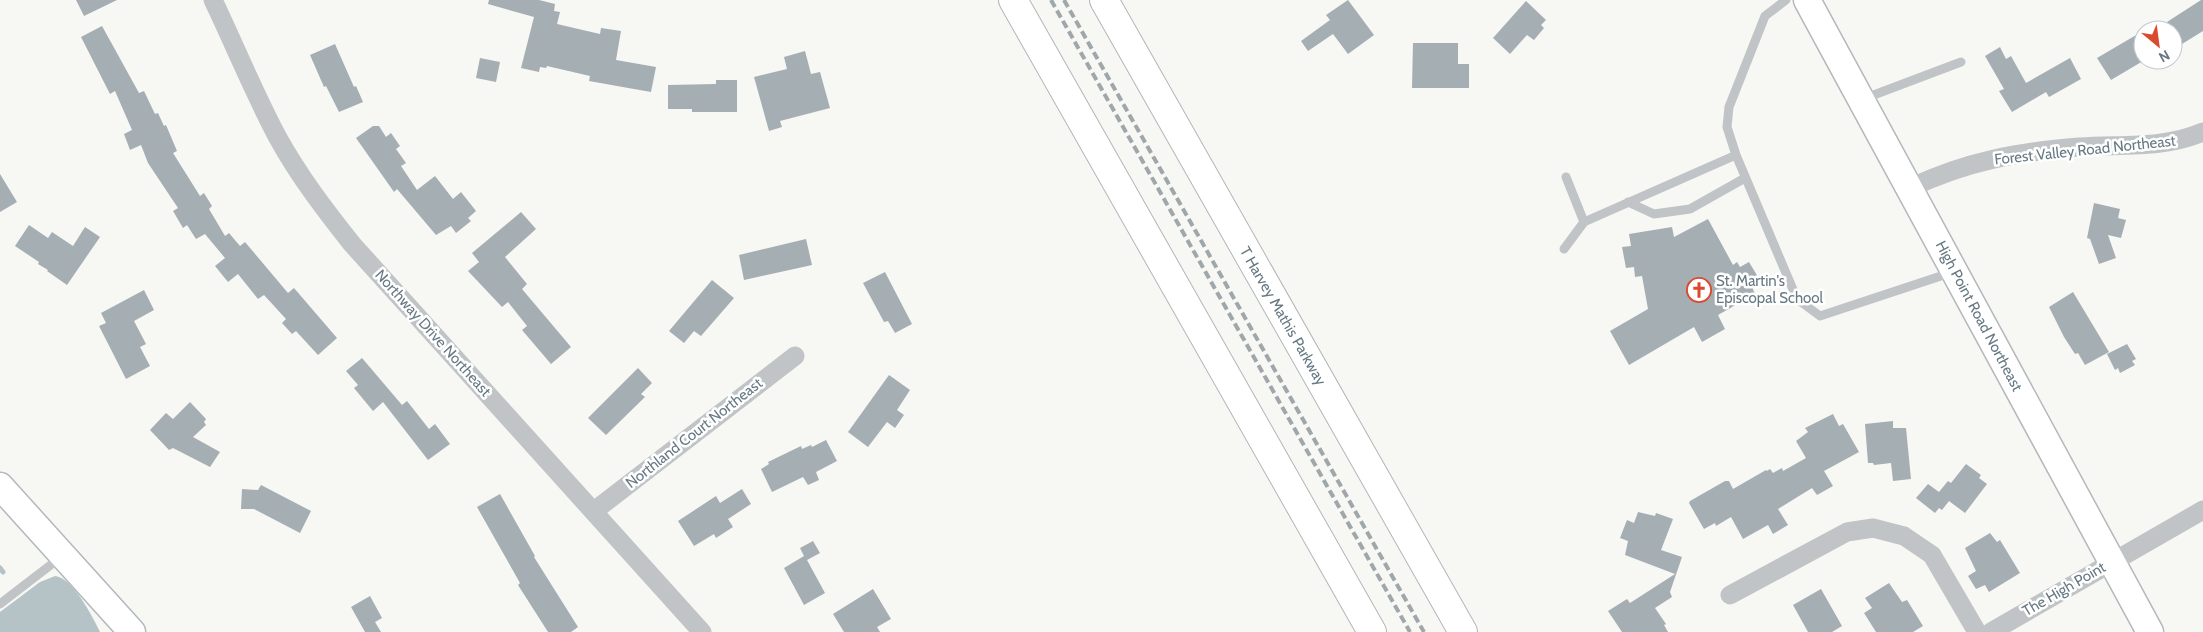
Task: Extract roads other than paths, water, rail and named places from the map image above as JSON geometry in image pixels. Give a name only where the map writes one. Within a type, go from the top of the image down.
[{"type":"highway","points":[[1013,0],[1372,632]]},
{"type":"highway","name":"T Harvey Mathis Parkway","points":[[1104,0],[1463,632]]},
{"type":"street","name":"Northway Drive Northeast","points":[[213,0],[278,137],[303,180],[326,212],[352,244],[702,632]]},
{"type":"street","name":"High Point Road Northeast","points":[[1808,0],[2150,632]]},
{"type":"street","name":"Forest Valley Road Northeast","points":[[1910,188],[1939,174],[2006,155],[2080,147],[2159,144],[2203,132]]},
{"type":"street","name":"Northland Court Northeast","points":[[594,511],[795,356]]},
{"type":"street","points":[[0,486],[132,632]]},
{"type":"street","name":"The High Point","points":[[1991,632],[2203,510]]},
{"type":"street","points":[[1730,595],[1847,532],[1873,528],[1904,536],[1932,555],[1977,632]]},
{"type":"lane","points":[[1786,0],[1764,16],[1728,107],[1727,126],[1745,178],[1797,299],[1820,316],[1955,271]]},
{"type":"lane","points":[[1863,99],[1961,62]]},
{"type":"lane","points":[[1564,249],[1584,222],[1736,155]]},
{"type":"lane","points":[[1566,177],[1584,222]]},
{"type":"lane","points":[[1628,202],[1654,214],[1690,209],[1745,178]]},
{"type":"lane","points":[[0,604],[62,555]]},
{"type":"waterway","points":[[0,568],[3,572]]},
{"type":"railway","points":[[1051,0],[1410,632]]},
{"type":"railway","points":[[1064,0],[1424,632]]},
{"type":"place","name":"St. Martin's Episcopal School","points":[[1699,290]]}]
